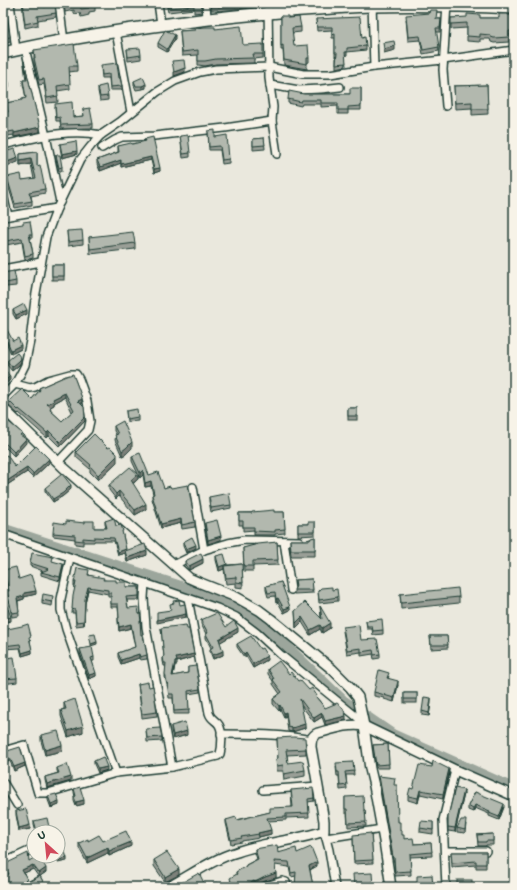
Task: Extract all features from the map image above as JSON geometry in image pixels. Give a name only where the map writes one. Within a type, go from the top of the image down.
[{"type":"main road","points":[[3,53],[64,40],[161,24],[207,19],[268,8],[447,4],[514,8]]},
{"type":"street","points":[[10,3],[21,49],[46,136],[59,205]]},
{"type":"street","points":[[59,3],[64,40]]},
{"type":"street","points":[[158,3],[161,24]]},
{"type":"street","points":[[206,3],[207,19]]},
{"type":"street","points":[[446,106],[443,63],[447,4]]},
{"type":"street","points":[[372,5],[374,67]]},
{"type":"street","points":[[268,8],[269,75],[273,107],[272,121],[277,154]]},
{"type":"street","points":[[116,32],[131,112]]},
{"type":"street","points":[[3,396],[19,385],[30,341],[35,298],[46,237],[80,160],[101,135],[120,122],[157,92],[175,81],[200,72],[216,69],[269,75],[330,74],[374,67],[443,63],[514,50]]},
{"type":"street","points":[[269,75],[299,90],[340,87]]},
{"type":"street","points":[[102,148],[122,137],[154,136],[272,121]]},
{"type":"street","points":[[3,145],[68,133],[90,133],[101,135]]},
{"type":"street","points":[[3,194],[6,216],[59,205]]},
{"type":"street","points":[[3,269],[41,262]]},
{"type":"street","points":[[19,385],[30,388],[48,380],[70,374],[76,374],[79,379],[87,401],[90,421],[88,430],[58,462]]},
{"type":"street","points":[[3,408],[58,462],[189,578],[236,597],[259,610],[332,669],[350,687],[358,697],[363,721],[391,887]]},
{"type":"street","points":[[193,487],[204,550]]},
{"type":"street","points":[[3,534],[217,608],[236,617],[363,721],[455,770],[514,796]]},
{"type":"street","points":[[174,565],[204,550],[244,540],[308,541]]},
{"type":"street","points":[[284,541],[291,590]]},
{"type":"street","points":[[70,558],[61,599],[61,610],[66,629],[116,773]]},
{"type":"street","points":[[145,583],[144,598],[146,627],[172,767]]},
{"type":"street","points":[[3,751],[24,745],[38,793],[48,793],[116,773],[172,767],[218,756],[222,749],[220,726],[212,719],[209,713],[188,598]]},
{"type":"street","points":[[335,887],[311,747],[312,740],[314,735],[357,724],[363,721]]},
{"type":"street","points":[[221,734],[271,734],[295,736],[312,740]]},
{"type":"street","points":[[446,887],[443,831],[455,770]]},
{"type":"street","points":[[3,782],[17,805]]},
{"type":"street","points":[[263,790],[318,786]]},
{"type":"street","points":[[168,887],[235,852],[262,845],[325,834],[382,829]]},
{"type":"street","points":[[445,851],[486,851]]},
{"type":"street","points":[[3,863],[26,852]]},
{"type":"street","points":[[263,887],[282,881],[286,882],[287,887]]},
{"type":"building","points":[[23,3],[43,3],[44,7],[55,5],[56,13],[37,16],[38,21],[25,24]]},
{"type":"building","points":[[74,3],[95,4],[88,5],[89,8],[81,9],[80,6],[74,7]]},
{"type":"building","points":[[167,3],[201,3],[202,9],[194,9],[194,6],[168,8]]},
{"type":"building","points":[[211,3],[247,4],[218,7],[211,6]]},
{"type":"building","points":[[3,4],[10,37],[3,38]]},
{"type":"building","points":[[430,10],[437,10],[436,19],[441,19],[440,28],[436,28],[439,47],[423,50],[420,36],[408,37],[406,15],[429,13]]},
{"type":"building","points":[[467,14],[480,15],[480,18],[499,18],[499,14],[514,15],[514,31],[509,31],[509,37],[494,38],[490,35],[480,34],[480,37],[467,36],[467,23],[451,24],[451,18],[467,17]]},
{"type":"building","points":[[281,16],[288,16],[288,18],[299,17],[301,27],[292,28],[294,46],[308,45],[309,58],[307,58],[307,64],[284,60],[283,45],[281,46]]},
{"type":"building","points":[[360,17],[362,38],[365,37],[366,46],[347,48],[347,52],[345,52],[346,63],[336,64],[337,53],[335,53],[335,34],[332,35],[332,27],[317,27],[316,19]]},
{"type":"building","points":[[241,26],[243,45],[263,44],[263,54],[253,54],[254,58],[198,61],[198,50],[182,52],[180,31],[195,30],[195,28],[205,27],[215,27],[215,29]]},
{"type":"building","points":[[165,30],[175,35],[167,49],[158,43]]},
{"type":"building","points":[[394,41],[395,46],[384,49],[383,43]]},
{"type":"building","points":[[74,44],[77,66],[69,66],[70,84],[57,86],[58,96],[47,98],[44,79],[39,80],[34,58],[34,50]]},
{"type":"building","points":[[140,48],[141,55],[128,57],[127,49]]},
{"type":"building","points":[[5,60],[9,84],[3,85],[3,61]]},
{"type":"building","points":[[184,60],[185,68],[174,72],[172,61]]},
{"type":"building","points":[[24,61],[40,127],[14,133],[14,131],[3,133],[3,113],[8,112],[6,103],[26,98],[23,80],[27,80]]},
{"type":"building","points":[[117,63],[119,78],[122,86],[110,87],[109,74],[102,75],[101,65]]},
{"type":"building","points":[[143,77],[146,84],[136,86],[134,81]]},
{"type":"building","points":[[106,85],[108,96],[100,97],[98,87]]},
{"type":"building","points":[[487,85],[488,109],[472,109],[472,102],[455,103],[454,86]]},
{"type":"building","points":[[350,88],[361,88],[361,106],[348,107],[348,110],[338,110],[338,103],[321,103],[321,100],[302,100],[301,102],[288,99],[289,91],[304,94],[350,94]]},
{"type":"building","points":[[72,102],[73,117],[84,116],[83,109],[90,108],[93,124],[61,125],[60,117],[56,118],[55,104]]},
{"type":"building","points":[[215,130],[215,137],[227,135],[229,159],[222,160],[220,146],[209,147],[208,131]]},
{"type":"building","points":[[188,135],[190,153],[183,154],[180,136]]},
{"type":"building","points":[[153,137],[160,168],[154,169],[151,157],[121,164],[121,160],[100,167],[97,160],[119,152],[118,146],[146,141],[145,139]]},
{"type":"building","points":[[264,138],[265,145],[253,146],[253,139]]},
{"type":"building","points":[[76,141],[77,151],[62,154],[60,144]]},
{"type":"building","points":[[15,149],[18,158],[4,163],[3,152]]},
{"type":"building","points":[[37,152],[37,166],[40,165],[45,189],[29,192],[32,201],[15,204],[7,177],[21,174],[22,180],[36,178],[31,159],[20,161],[20,154]]},
{"type":"building","points":[[56,155],[60,155],[62,167],[59,168]]},
{"type":"building","points":[[30,221],[32,234],[29,234],[33,254],[25,256],[22,238],[3,243],[3,227],[23,224],[23,222]]},
{"type":"building","points":[[82,230],[83,240],[68,242],[67,231]]},
{"type":"building","points":[[133,232],[135,243],[90,249],[89,237]]},
{"type":"building","points":[[52,265],[64,265],[64,276],[52,276]]},
{"type":"building","points":[[14,271],[16,281],[6,283],[6,287],[3,288],[3,273]]},
{"type":"building","points":[[24,304],[27,310],[16,315],[13,310]]},
{"type":"building","points":[[5,326],[13,341],[18,338],[21,345],[11,350],[7,341],[3,343],[3,327]]},
{"type":"building","points":[[17,353],[21,358],[12,367],[7,361]]},
{"type":"building","points":[[3,369],[10,376],[3,383]]},
{"type":"building","points":[[73,374],[82,398],[78,401],[84,407],[85,417],[60,442],[49,431],[47,433],[9,401],[22,389],[32,399],[40,390],[39,388]],"holes":[[[65,393],[74,410],[62,421],[50,410],[51,408],[47,404]]]},
{"type":"building","points":[[348,408],[357,408],[357,416],[348,416]]},
{"type":"building","points":[[137,409],[138,417],[127,419],[126,411]]},
{"type":"building","points":[[4,418],[22,433],[20,435],[26,439],[14,452],[3,441]]},
{"type":"building","points":[[123,421],[132,442],[122,451],[115,435],[118,434],[114,426]]},
{"type":"building","points":[[94,434],[108,448],[110,447],[117,454],[117,456],[98,475],[90,466],[91,465],[76,452]]},
{"type":"building","points":[[36,446],[49,459],[33,474],[27,468],[4,483],[3,457],[7,455],[15,467]]},
{"type":"building","points":[[140,453],[149,475],[158,472],[164,488],[170,486],[171,488],[188,485],[195,522],[182,525],[181,519],[161,524],[152,495],[154,494],[151,481],[145,483],[143,470],[140,473],[132,456]]},
{"type":"building","points":[[130,467],[138,474],[131,480],[146,504],[135,510],[119,491],[116,494],[109,485]]},
{"type":"building","points":[[62,474],[71,485],[63,493],[53,499],[45,488]]},
{"type":"building","points":[[229,493],[231,505],[211,508],[209,497]]},
{"type":"building","points":[[274,510],[274,512],[284,512],[285,529],[275,530],[275,532],[254,531],[254,527],[243,527],[243,521],[239,521],[239,513]]},
{"type":"building","points":[[114,518],[116,526],[121,525],[126,549],[118,552],[114,538],[83,538],[83,541],[75,540],[75,535],[53,533],[54,522],[66,524],[66,521],[85,523],[85,521],[94,521],[94,528],[107,528],[105,521]]},
{"type":"building","points":[[217,520],[221,536],[208,540],[205,523]]},
{"type":"building","points":[[308,522],[315,522],[315,532],[298,532],[298,524],[308,524]]},
{"type":"building","points":[[192,537],[196,545],[186,549],[183,542]]},
{"type":"building","points":[[315,537],[315,550],[291,550],[290,540],[310,540],[311,538]]},
{"type":"building","points":[[277,542],[278,560],[253,561],[253,566],[244,566],[243,548],[258,544]]},
{"type":"building","points":[[145,544],[147,551],[127,558],[125,551]]},
{"type":"building","points":[[32,553],[53,557],[52,561],[63,564],[60,577],[41,572],[49,569],[30,563]]},
{"type":"building","points":[[201,553],[203,559],[189,566],[185,561]]},
{"type":"building","points":[[224,554],[227,564],[219,567],[216,556]]},
{"type":"building","points":[[242,564],[243,583],[236,582],[236,577],[226,578],[224,566]]},
{"type":"building","points":[[16,567],[19,579],[31,575],[36,591],[24,593],[24,596],[17,598],[19,612],[12,613],[4,570]]},
{"type":"building","points":[[77,568],[89,570],[88,575],[104,578],[103,580],[126,582],[126,587],[139,587],[139,596],[126,597],[128,608],[138,607],[141,621],[141,635],[143,635],[147,655],[140,657],[139,654],[121,660],[118,653],[135,647],[131,624],[119,627],[118,604],[111,604],[111,593],[108,593],[108,590],[88,587],[85,599],[84,621],[76,622],[75,610],[72,609],[76,582],[74,582]]},
{"type":"building","points":[[312,579],[313,590],[294,590],[296,586],[295,580]]},
{"type":"building","points":[[281,582],[290,607],[284,609],[278,598],[276,599],[275,592],[268,593],[266,586]]},
{"type":"building","points":[[332,587],[332,590],[337,589],[338,597],[319,600],[318,591],[321,588]]},
{"type":"building","points":[[458,588],[459,597],[401,603],[400,594]]},
{"type":"building","points":[[43,594],[53,596],[52,602],[42,600]]},
{"type":"building","points":[[179,600],[180,605],[185,604],[186,614],[157,620],[157,612],[171,610],[170,604],[174,603],[173,601]]},
{"type":"building","points":[[305,602],[322,619],[320,606],[330,623],[322,628],[320,625],[310,630],[302,617],[296,623],[295,611]]},
{"type":"building","points":[[8,609],[11,617],[3,619],[3,611]]},
{"type":"building","points":[[217,613],[226,627],[234,621],[238,628],[219,639],[223,651],[213,655],[210,649],[213,647],[201,620]]},
{"type":"building","points":[[382,619],[383,630],[373,631],[372,626],[367,626],[366,621]]},
{"type":"building","points":[[28,624],[32,650],[22,653],[20,644],[3,646],[3,630]]},
{"type":"building","points":[[186,625],[187,629],[189,629],[194,654],[176,658],[177,661],[175,662],[172,676],[188,673],[188,667],[196,666],[200,689],[188,691],[189,710],[174,711],[173,694],[169,694],[165,674],[166,663],[164,663],[163,657],[161,628]]},
{"type":"building","points":[[359,625],[361,640],[377,639],[380,654],[374,655],[373,650],[361,652],[361,648],[347,650],[343,627]]},
{"type":"building","points":[[95,634],[97,642],[91,644],[89,635]]},
{"type":"building","points":[[251,636],[267,656],[253,664],[246,652],[244,654],[237,644]]},
{"type":"building","points":[[430,636],[447,636],[448,645],[431,645]]},
{"type":"building","points":[[92,647],[94,657],[91,658],[96,673],[89,675],[80,649]]},
{"type":"building","points":[[3,652],[5,652],[6,658],[14,657],[17,678],[3,679]]},
{"type":"building","points":[[279,661],[289,674],[291,672],[298,681],[300,680],[309,690],[312,688],[317,696],[316,697],[325,708],[337,703],[343,708],[346,716],[325,721],[322,713],[314,718],[300,699],[305,724],[292,728],[288,727],[286,712],[284,713],[280,705],[279,706],[273,699],[282,692],[273,680],[274,679],[268,669]]},
{"type":"building","points":[[379,670],[389,673],[387,678],[398,681],[394,698],[374,692]]},
{"type":"building","points":[[148,682],[149,687],[153,686],[157,712],[142,714],[138,684]]},
{"type":"building","points":[[404,693],[417,693],[417,699],[404,699]]},
{"type":"building","points":[[424,697],[431,698],[429,713],[422,711]]},
{"type":"building","points":[[75,699],[83,726],[68,731],[61,710],[66,709],[64,703]]},
{"type":"building","points":[[185,722],[187,731],[173,735],[171,726]]},
{"type":"building","points":[[160,728],[162,737],[147,738],[146,729]]},
{"type":"building","points":[[58,731],[62,745],[45,750],[41,735]]},
{"type":"building","points":[[277,738],[305,738],[306,749],[286,750],[288,763],[303,761],[305,770],[284,774],[283,765],[277,766]]},
{"type":"building","points":[[388,744],[389,764],[376,765],[373,745]]},
{"type":"building","points":[[20,747],[25,763],[14,767],[10,758],[3,760],[3,752]]},
{"type":"building","points":[[103,757],[107,767],[98,769],[94,761]]},
{"type":"building","points":[[433,761],[449,769],[443,794],[420,790],[418,798],[408,796],[410,788],[413,789],[419,765],[432,767]]},
{"type":"building","points":[[353,762],[354,771],[345,772],[347,785],[340,786],[339,772],[337,772],[336,763]]},
{"type":"building","points":[[67,764],[71,777],[47,784],[45,777],[59,773],[57,768]]},
{"type":"building","points":[[379,776],[395,778],[394,785],[397,785],[398,822],[400,822],[400,831],[402,831],[402,835],[404,835],[404,839],[413,838],[414,844],[431,843],[432,852],[410,854],[411,871],[395,872],[394,857]]},
{"type":"building","points":[[80,787],[84,800],[76,802],[74,797],[76,796],[74,789]]},
{"type":"building","points":[[313,788],[314,798],[308,799],[309,813],[286,814],[286,817],[267,818],[271,830],[231,840],[226,820],[236,817],[237,820],[270,812],[270,808],[293,807],[291,790]]},
{"type":"building","points":[[455,788],[464,790],[455,828],[448,827],[448,817]]},
{"type":"building","points":[[475,792],[504,804],[499,817],[489,813],[490,811],[475,805],[473,809],[468,806]]},
{"type":"building","points":[[56,794],[59,801],[51,804],[48,796]]},
{"type":"building","points":[[363,796],[366,822],[348,823],[347,809],[345,809],[345,797]]},
{"type":"building","points":[[26,809],[30,824],[26,824],[26,826],[19,828],[16,811]]},
{"type":"building","points":[[511,814],[514,814],[514,830],[511,830]]},
{"type":"building","points":[[47,818],[48,824],[35,824],[34,821]]},
{"type":"building","points":[[461,820],[466,820],[465,830],[457,828]]},
{"type":"building","points":[[421,821],[433,822],[433,830],[420,828]]},
{"type":"building","points":[[126,831],[131,842],[109,851],[108,848],[87,858],[79,843],[88,839],[88,841],[99,835],[103,841]]},
{"type":"building","points":[[371,833],[373,860],[354,861],[353,835]]},
{"type":"building","points":[[493,834],[493,841],[478,842],[477,835]]},
{"type":"building","points":[[277,845],[278,853],[296,848],[297,853],[311,847],[317,862],[309,866],[313,886],[295,886],[296,872],[291,873],[289,862],[274,861],[276,873],[255,882],[254,881],[244,887],[221,887],[231,882],[230,878],[237,874],[236,872],[258,859],[255,849]]},
{"type":"building","points":[[167,852],[179,869],[165,877],[154,860]]},
{"type":"building","points":[[451,852],[486,852],[486,864],[476,864],[476,861],[452,863]]},
{"type":"building","points":[[26,854],[26,864],[44,864],[46,868],[39,873],[33,865],[22,870],[27,879],[20,886],[3,887],[3,877],[9,874],[3,865]]},
{"type":"building","points":[[199,873],[206,887],[174,887]]},
{"type":"building","points":[[372,873],[373,887],[354,887],[353,874]]},
{"type":"building","points":[[432,875],[433,887],[417,887],[417,876]]},
{"type":"building","points":[[40,876],[46,887],[29,887],[26,883]]},
{"type":"building","points":[[457,880],[472,880],[472,887],[457,887]]},
{"type":"building","points":[[217,882],[220,887],[206,887]]},
{"type":"building","points":[[282,883],[284,887],[268,887]]},
{"type":"waterway","points":[[3,530],[179,587],[254,617],[342,701],[393,736],[514,790]]}]
